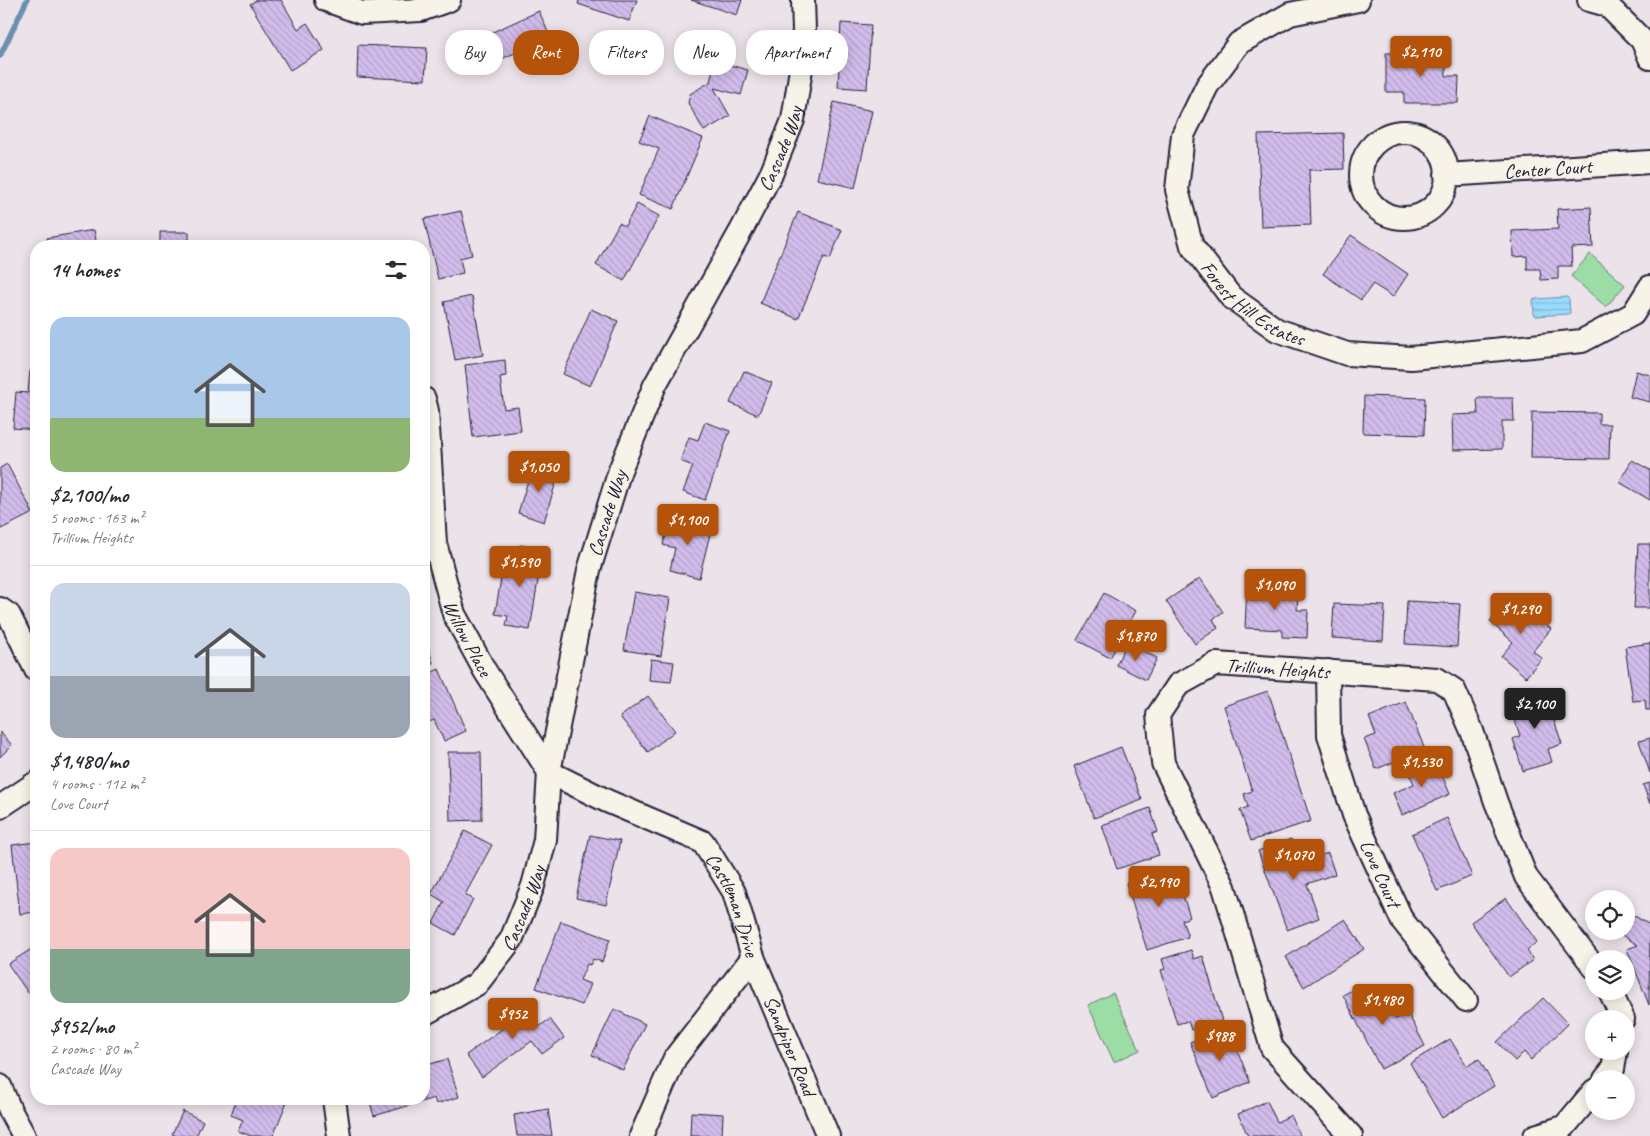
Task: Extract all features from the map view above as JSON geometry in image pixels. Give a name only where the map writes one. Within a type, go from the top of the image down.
[{"type":"street","points":[[326,0],[362,13],[421,10],[450,0]]},
{"type":"street","name":"Cascade Way","points":[[430,1011],[477,984],[511,940],[533,886],[546,840],[549,772],[590,570],[620,470],[655,385],[772,172],[792,120],[801,69],[804,30],[803,0]]},
{"type":"street","name":"Forest Hill Estates","points":[[1358,0],[1290,14],[1239,44],[1207,86],[1183,135],[1177,190],[1192,246],[1231,297],[1277,330],[1347,354],[1411,358],[1582,341],[1633,314],[1650,287]]},
{"type":"street","points":[[1589,0],[1607,5],[1642,40],[1650,58]]},
{"type":"street","name":"Center Court","points":[[1446,176],[1650,162]]},
{"type":"street","name":"Willow Place","points":[[430,461],[435,543],[454,614],[485,671],[549,772]]},
{"type":"street","points":[[0,609],[9,615],[30,658]]},
{"type":"street","name":"Trillium Heights","points":[[1351,1136],[1272,1048],[1224,887],[1163,763],[1158,715],[1178,685],[1216,664],[1437,680],[1454,690],[1472,731],[1496,802],[1526,877],[1585,954]]},
{"type":"street","name":"Love Court","points":[[1328,671],[1329,735],[1354,815],[1402,920],[1466,1000]]},
{"type":"street","name":"Castleman Drive","points":[[549,772],[606,800],[703,842],[734,892],[753,956],[675,1058],[641,1136]]},
{"type":"street","points":[[0,807],[30,788]]},
{"type":"street","name":"Sandpiper Road","points":[[753,956],[828,1136]]},
{"type":"street","points":[[0,1086],[24,1136]]},
{"type":"street","points":[[1535,1136],[1567,1131],[1585,1104]]},
{"type":"street","points":[[335,1105],[339,1136]]},
{"type":"green space","points":[[1590,254],[1625,285],[1606,307],[1571,276]]},
{"type":"green space","points":[[1113,993],[1140,1050],[1114,1062],[1088,1005]]},
{"type":"water","points":[[1567,297],[1569,299],[1570,313],[1536,316],[1534,314],[1533,300]]},
{"type":"building","points":[[257,0],[281,0],[298,29],[307,23],[324,50],[290,70],[250,4]]},
{"type":"building","points":[[579,0],[637,0],[629,21],[578,4]]},
{"type":"building","points":[[691,0],[742,0],[737,15]]},
{"type":"building","points":[[539,11],[547,30],[513,30],[513,54],[503,58],[503,30],[497,30]]},
{"type":"building","points":[[841,23],[871,25],[867,89],[838,87],[839,75],[848,75],[848,30],[841,30]]},
{"type":"building","points":[[358,45],[427,48],[425,80],[357,77]]},
{"type":"building","points":[[1386,53],[1446,53],[1446,76],[1459,76],[1458,103],[1404,103],[1404,92],[1386,92]]},
{"type":"building","points":[[736,67],[746,69],[747,75],[741,95],[714,88],[730,116],[704,131],[688,103],[690,94],[710,82],[712,75],[736,75]]},
{"type":"building","points":[[834,102],[872,111],[855,188],[817,179]]},
{"type":"building","points":[[650,116],[703,138],[673,209],[639,195],[659,149],[639,141]]},
{"type":"building","points":[[1343,133],[1344,169],[1309,170],[1311,225],[1261,227],[1258,135]]},
{"type":"building","points":[[637,204],[659,216],[624,281],[596,265],[619,223],[625,226]]},
{"type":"building","points":[[1591,207],[1593,247],[1571,248],[1572,266],[1558,266],[1558,279],[1541,280],[1540,269],[1527,269],[1527,256],[1513,257],[1512,231],[1558,229],[1557,209]]},
{"type":"building","points":[[461,211],[472,255],[460,258],[463,273],[438,279],[424,219]]},
{"type":"building","points":[[798,212],[842,230],[830,259],[824,257],[798,319],[760,303]]},
{"type":"building","points":[[94,230],[96,240],[48,240],[47,238]]},
{"type":"building","points":[[160,232],[189,232],[189,240],[160,240]]},
{"type":"building","points":[[1351,235],[1408,274],[1393,297],[1373,284],[1361,300],[1323,274]]},
{"type":"building","points":[[472,296],[483,355],[455,360],[444,302]]},
{"type":"building","points":[[591,309],[618,321],[590,386],[563,374]]},
{"type":"building","points":[[505,360],[506,376],[500,377],[504,409],[518,407],[521,431],[473,437],[465,365]]},
{"type":"building","points":[[30,371],[30,429],[13,428],[16,392],[28,393]]},
{"type":"building","points":[[744,371],[772,383],[758,415],[730,403]]},
{"type":"building","points":[[1636,371],[1650,375],[1650,402],[1630,397]]},
{"type":"building","points":[[1364,396],[1425,398],[1424,435],[1363,433]]},
{"type":"building","points":[[1477,398],[1513,398],[1514,421],[1502,421],[1502,449],[1453,450],[1452,415],[1478,414]]},
{"type":"building","points":[[1532,412],[1599,413],[1599,424],[1610,424],[1609,459],[1531,458]]},
{"type":"building","points":[[705,422],[730,431],[705,500],[683,492],[693,466],[680,461],[689,437],[698,440]]},
{"type":"building","points":[[1632,460],[1650,470],[1650,500],[1619,482]]},
{"type":"building","points":[[7,464],[30,507],[30,514],[1,529],[0,527],[0,468]]},
{"type":"building","points":[[533,464],[559,472],[544,522],[518,513]]},
{"type":"building","points":[[682,519],[712,526],[699,578],[670,570],[675,548],[663,545],[669,524],[680,527]]},
{"type":"building","points":[[1638,544],[1650,544],[1650,608],[1634,608]]},
{"type":"building","points":[[520,545],[543,549],[530,630],[506,626],[508,616],[495,614],[504,561],[517,563]]},
{"type":"building","points":[[1200,578],[1223,612],[1213,619],[1218,628],[1195,644],[1166,601]]},
{"type":"building","points":[[1247,585],[1286,587],[1285,593],[1298,594],[1297,610],[1308,610],[1307,638],[1282,637],[1282,630],[1245,628]]},
{"type":"building","points":[[634,592],[670,598],[661,656],[624,650]]},
{"type":"building","points":[[1104,593],[1136,611],[1110,658],[1077,640]]},
{"type":"building","points":[[1512,596],[1551,629],[1533,651],[1542,658],[1526,677],[1501,656],[1513,642],[1490,622]]},
{"type":"building","points":[[1407,601],[1460,604],[1457,647],[1405,644]]},
{"type":"building","points":[[1334,604],[1385,606],[1383,641],[1332,638]]},
{"type":"building","points":[[1127,643],[1157,658],[1146,680],[1116,665]]},
{"type":"building","points":[[1650,643],[1650,710],[1646,710],[1645,700],[1633,701],[1625,647]]},
{"type":"building","points":[[430,653],[433,663],[430,664]]},
{"type":"building","points":[[651,659],[674,662],[671,682],[649,680]]},
{"type":"building","points":[[439,669],[466,731],[444,741],[434,720],[430,722],[430,673]]},
{"type":"building","points":[[1544,690],[1562,744],[1548,749],[1552,762],[1523,771],[1513,739],[1520,736],[1509,702]]},
{"type":"building","points":[[1268,691],[1311,821],[1251,841],[1240,810],[1248,807],[1244,794],[1252,791],[1224,706]]},
{"type":"building","points":[[648,696],[675,731],[648,752],[620,717]]},
{"type":"building","points":[[1406,702],[1425,750],[1376,769],[1364,739],[1376,735],[1369,717]]},
{"type":"building","points":[[0,732],[12,745],[0,757]]},
{"type":"building","points":[[1650,738],[1650,773],[1639,741]]},
{"type":"building","points":[[1121,747],[1142,800],[1094,818],[1074,766]]},
{"type":"building","points":[[448,752],[481,752],[482,820],[450,821]]},
{"type":"building","points":[[1435,759],[1450,794],[1402,815],[1393,793],[1414,784],[1408,770]]},
{"type":"building","points":[[1650,783],[1650,804],[1643,785]]},
{"type":"building","points":[[1150,808],[1158,832],[1152,834],[1159,855],[1117,869],[1102,825]]},
{"type":"building","points":[[1447,818],[1472,876],[1437,891],[1412,834]]},
{"type":"building","points":[[465,831],[492,845],[465,895],[473,899],[455,935],[433,923],[444,902],[431,894]]},
{"type":"building","points":[[590,835],[620,841],[606,905],[576,898]]},
{"type":"building","points":[[1291,839],[1299,863],[1328,853],[1335,874],[1307,884],[1319,918],[1287,930],[1258,851]]},
{"type":"building","points":[[30,843],[30,913],[20,914],[12,845]]},
{"type":"building","points":[[1174,868],[1190,917],[1182,920],[1188,937],[1147,950],[1126,883]]},
{"type":"building","points":[[1506,898],[1537,942],[1527,950],[1533,960],[1509,977],[1471,922]]},
{"type":"building","points":[[1635,916],[1650,925],[1649,1005],[1635,969],[1635,950],[1627,949],[1638,945],[1630,940],[1635,940]]},
{"type":"building","points":[[1345,919],[1364,949],[1304,987],[1286,957]]},
{"type":"building","points":[[561,921],[610,939],[602,962],[593,959],[590,965],[587,964],[580,980],[590,984],[582,1005],[536,988]]},
{"type":"building","points":[[30,950],[30,992],[28,993],[8,964]]},
{"type":"building","points":[[1191,950],[1194,959],[1203,956],[1222,1021],[1191,1030],[1188,1021],[1177,1024],[1161,970],[1165,969],[1162,959]]},
{"type":"building","points":[[1363,984],[1367,992],[1379,986],[1396,1019],[1408,1013],[1425,1046],[1381,1069],[1343,995]]},
{"type":"building","points":[[1543,998],[1568,1024],[1531,1060],[1524,1052],[1515,1061],[1497,1042]]},
{"type":"building","points":[[518,1001],[537,1028],[550,1019],[564,1038],[542,1054],[532,1041],[482,1077],[466,1055],[509,1024],[501,1013]]},
{"type":"building","points":[[614,1009],[645,1024],[623,1070],[592,1055]]},
{"type":"building","points":[[1228,1027],[1250,1082],[1213,1098],[1190,1042]]},
{"type":"building","points":[[1450,1039],[1467,1066],[1479,1059],[1494,1086],[1442,1118],[1410,1063]]},
{"type":"building","points":[[447,1059],[459,1097],[436,1104],[434,1098],[430,1099],[430,1064]]},
{"type":"building","points":[[1267,1101],[1277,1122],[1291,1115],[1300,1136],[1248,1136],[1238,1114]]},
{"type":"building","points":[[234,1105],[286,1105],[273,1136],[251,1136],[238,1131],[243,1120],[231,1115]]},
{"type":"building","points":[[371,1105],[411,1105],[374,1116]]},
{"type":"building","points":[[548,1109],[552,1136],[517,1136],[514,1115]]},
{"type":"building","points":[[183,1111],[203,1121],[196,1136],[176,1136],[172,1134]]},
{"type":"building","points":[[691,1112],[723,1114],[722,1136],[690,1136]]},
{"type":"waterway","points":[[0,56],[27,0]]}]
